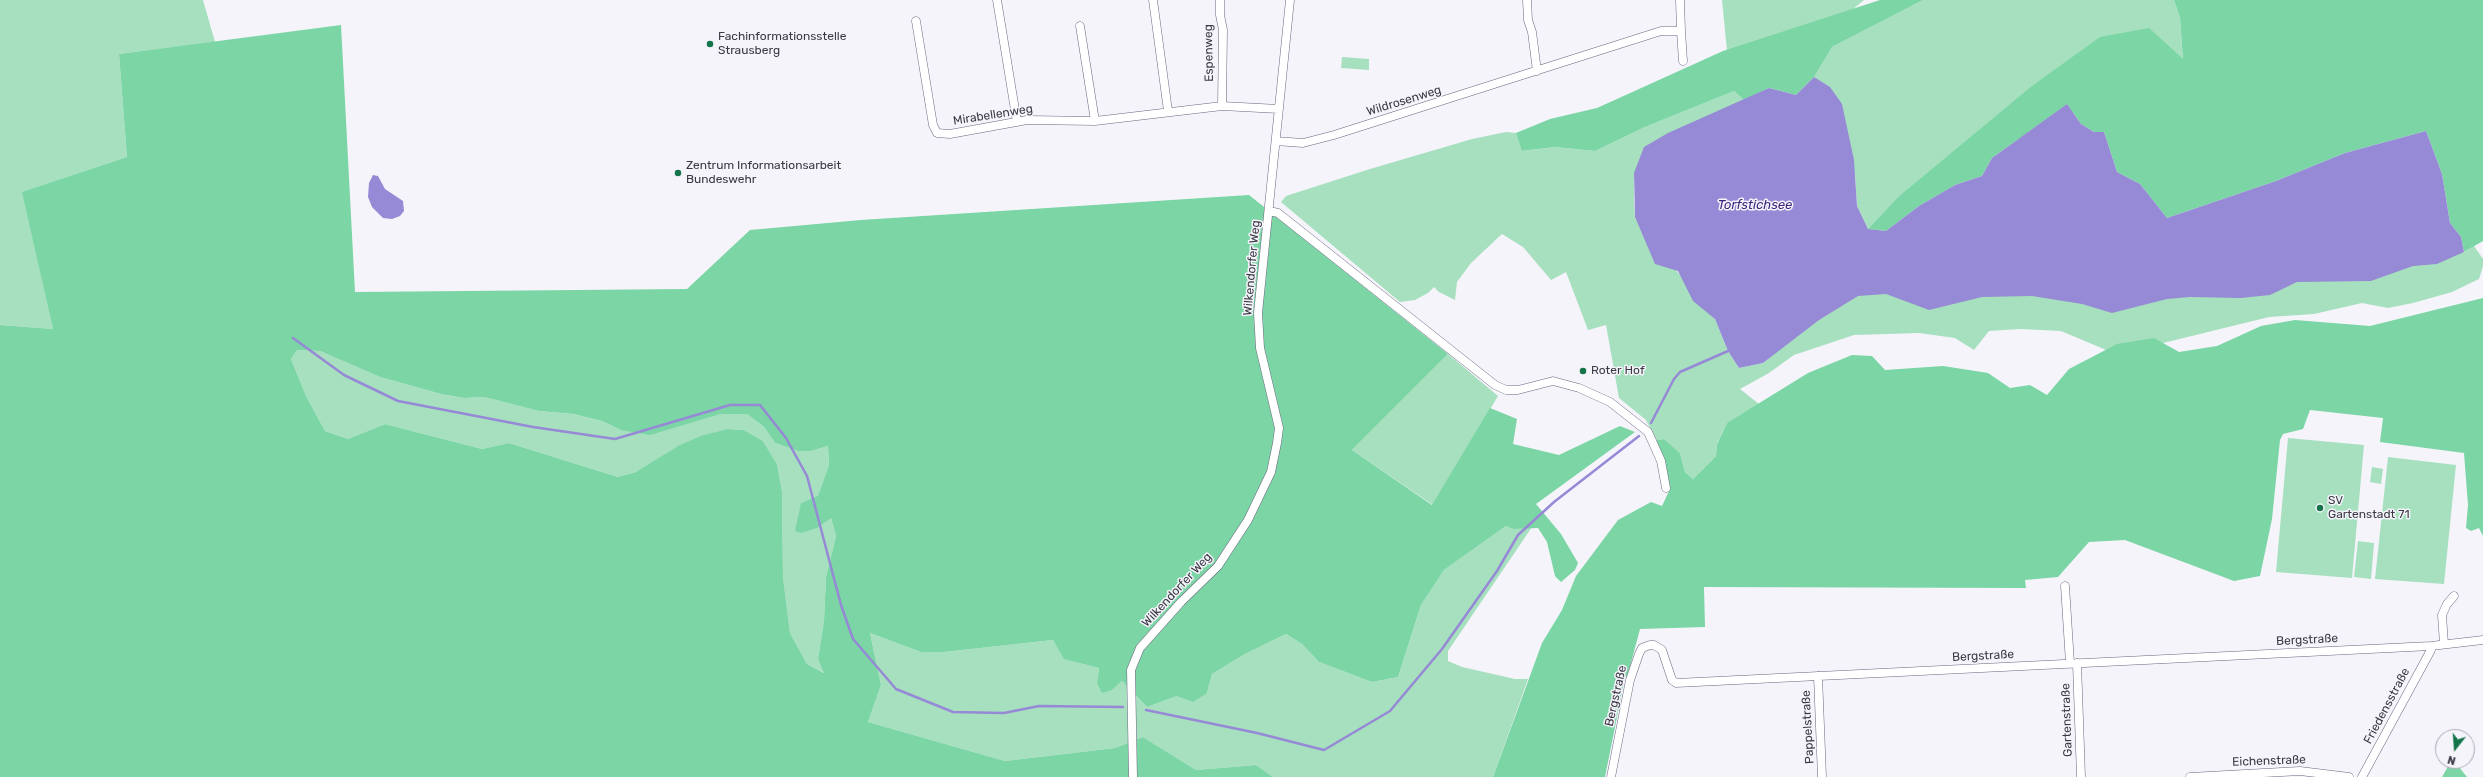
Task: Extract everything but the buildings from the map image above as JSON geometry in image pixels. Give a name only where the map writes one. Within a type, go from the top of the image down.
[{"type":"street","points":[[997,0],[1017,122]]},
{"type":"street","points":[[1153,0],[1168,111]]},
{"type":"street","name":"Espenweg","points":[[1220,0],[1220,15],[1223,30],[1222,106]]},
{"type":"street","name":"Wilkendorfer Weg","points":[[1133,777],[1131,670],[1140,648],[1181,602],[1218,566],[1248,520],[1271,472],[1279,428],[1260,348],[1258,313],[1290,0]]},
{"type":"street","points":[[1527,0],[1528,20],[1532,32],[1537,71]]},
{"type":"street","points":[[1680,0],[1683,61]]},
{"type":"street","name":"Mirabellenweg","points":[[916,21],[933,125],[937,133],[950,134],[1017,122],[1095,121],[1168,111],[1222,106],[1279,109]]},
{"type":"street","points":[[1080,26],[1095,121]]},
{"type":"street","name":"Wildrosenweg","points":[[1276,141],[1303,144],[1661,32],[1681,30]]},
{"type":"street","points":[[1269,211],[1278,213],[1495,384],[1506,390],[1518,390],[1553,380],[1579,388],[1610,402],[1648,432],[1661,462],[1666,488]]},
{"type":"street","name":"Gartenstraße","points":[[2066,586],[2081,777]]},
{"type":"street","points":[[2444,644],[2442,615],[2447,604],[2454,596]]},
{"type":"street","name":"Bergstraße","points":[[1611,777],[1630,680],[1642,648],[1654,645],[1659,646],[1672,680],[1676,683],[2431,646],[2483,640]]},
{"type":"street","name":"Friedensstraße","points":[[2362,777],[2431,650],[2431,646]]},
{"type":"street","name":"Pappelstraße","points":[[1818,676],[1822,777]]},
{"type":"street","name":"Eichenstraße","points":[[2190,777],[2300,771],[2349,777]]},
{"type":"green space","points":[[0,0],[203,0],[215,42],[119,54],[127,157],[23,192],[53,329],[0,325]]},
{"type":"green space","points":[[1722,0],[1864,0],[1839,21],[1718,56],[1727,51]]},
{"type":"green space","points":[[1880,0],[1923,0],[1832,47],[1814,77],[1796,95],[1769,88],[1744,100],[1734,91],[1645,127],[1595,151],[1555,147],[1522,151],[1516,133],[1550,119],[1597,108],[1723,51]]},
{"type":"green space","points":[[1923,0],[2174,0],[2180,18],[2183,60],[1897,198],[1868,229],[1857,206],[1855,173],[1814,77],[1832,47]]},
{"type":"green space","points":[[2174,0],[2483,0],[2483,241],[2464,252],[2461,237],[2450,223],[2442,174],[2426,131],[2345,153],[2276,181],[2167,218],[2140,184],[2117,172],[2104,132],[2094,132],[2081,124],[2067,104],[1992,158],[1982,176],[1955,185],[1919,206],[1886,231],[1868,229],[1897,198],[2032,86],[2100,37],[2149,28],[2183,59],[2180,18]]},
{"type":"green space","points":[[341,25],[355,292],[687,289],[750,230],[861,220],[1249,195],[1448,354],[1352,450],[1432,505],[1490,408],[1517,419],[1513,444],[1559,455],[1620,426],[1635,432],[1536,504],[1561,534],[1578,563],[1575,570],[1561,582],[1555,576],[1547,542],[1538,528],[1513,529],[1506,526],[1444,570],[1421,605],[1398,677],[1372,682],[1319,662],[1302,644],[1286,634],[1245,654],[1212,674],[1207,693],[1193,702],[1177,696],[1147,707],[1122,681],[1112,690],[1102,693],[1097,683],[1099,668],[1064,659],[1053,640],[944,652],[921,652],[870,633],[881,685],[868,722],[1005,761],[1115,748],[1143,737],[1196,770],[1256,765],[1273,777],[0,777],[0,325],[53,329],[22,192],[127,157],[119,54]],"holes":[[[297,350],[320,351],[380,377],[441,394],[464,398],[484,397],[539,411],[573,414],[602,421],[621,430],[650,435],[720,414],[747,414],[764,427],[775,443],[798,451],[811,451],[828,446],[829,465],[818,496],[801,503],[795,531],[801,533],[817,528],[831,518],[836,536],[826,577],[824,621],[818,659],[824,673],[807,664],[790,633],[783,577],[782,491],[777,464],[763,441],[744,430],[728,429],[701,436],[680,445],[636,472],[618,477],[509,443],[482,449],[385,424],[348,439],[325,431],[306,396],[291,359]]]},
{"type":"green space","points":[[1342,57],[1369,59],[1369,70],[1341,68]]},
{"type":"green space","points":[[1734,91],[1744,100],[1695,122],[1634,173],[1634,202],[1635,218],[1715,319],[1728,351],[1739,368],[1763,363],[1785,344],[1787,326],[1804,296],[2465,252],[2474,246],[2483,259],[2483,266],[2479,279],[2452,292],[2413,303],[2388,308],[2362,303],[2314,314],[2269,317],[2151,346],[2111,352],[2061,331],[2020,329],[1989,331],[1974,350],[1955,338],[1919,333],[1854,335],[1794,355],[1769,373],[1740,389],[1759,404],[1727,423],[1717,443],[1716,456],[1693,479],[1685,472],[1680,453],[1664,439],[1656,440],[1646,420],[1619,398],[1606,325],[1588,330],[1566,272],[1551,280],[1523,247],[1502,234],[1471,263],[1457,282],[1455,300],[1439,292],[1434,287],[1428,293],[1415,300],[1400,302],[1281,202],[1286,196],[1370,169],[1472,139],[1506,132],[1516,133],[1523,151],[1555,147],[1595,151],[1645,127]]},
{"type":"green space","points":[[2483,298],[2483,536],[2479,528],[2471,531],[2466,528],[2468,505],[2464,453],[2380,442],[2383,418],[2310,410],[2303,429],[2283,434],[2280,440],[2272,519],[2260,576],[2234,581],[2125,540],[2089,542],[2058,577],[2025,580],[2026,588],[1704,587],[1705,627],[1640,629],[1627,678],[1625,677],[1605,777],[1493,777],[1542,643],[1562,610],[1576,576],[1618,520],[1651,502],[1662,506],[1670,489],[1666,465],[1656,440],[1664,439],[1680,453],[1685,472],[1693,479],[1716,456],[1717,444],[1727,423],[1808,373],[1852,355],[1872,356],[1885,370],[1943,366],[1988,373],[2010,388],[2030,385],[2047,395],[2069,369],[2117,344],[2154,338],[2179,352],[2217,346],[2261,326],[2295,320],[2370,326]]},
{"type":"green space","points":[[297,350],[320,351],[380,377],[441,394],[464,398],[484,397],[539,411],[572,414],[602,421],[621,430],[720,414],[747,414],[764,427],[775,443],[798,451],[811,451],[828,446],[829,465],[818,497],[801,503],[831,518],[836,536],[826,577],[824,621],[818,659],[825,673],[807,664],[790,633],[783,577],[782,491],[777,464],[763,441],[744,430],[728,429],[636,472],[618,477],[509,443],[482,449],[385,424],[348,439],[325,431],[306,396],[291,359]]},
{"type":"green space","points":[[1448,354],[1498,396],[1433,505],[1352,450]]},
{"type":"green space","name":"SV Gartenstadt 71","points":[[2288,438],[2364,445],[2352,578],[2276,572]]},
{"type":"green space","points":[[2388,457],[2456,465],[2444,584],[2375,579]]},
{"type":"green space","points":[[2372,467],[2383,469],[2381,484],[2370,482]]},
{"type":"green space","points":[[1506,526],[1513,529],[1532,527],[1448,651],[1448,661],[1462,667],[1515,679],[1528,679],[1493,777],[1273,777],[1256,765],[1196,770],[1143,737],[1115,748],[1005,761],[868,722],[881,685],[870,633],[921,652],[944,652],[1053,640],[1065,659],[1099,668],[1097,683],[1112,690],[1122,681],[1147,707],[1177,696],[1207,693],[1212,674],[1245,654],[1286,634],[1302,644],[1319,662],[1372,682],[1398,677],[1421,605],[1444,570]]},
{"type":"green space","points":[[2358,541],[2374,543],[2371,579],[2354,577]]},
{"type":"green space","points":[[2446,769],[2460,769],[2467,777],[2442,777]]},
{"type":"water","name":"Torfstichsee","points":[[1814,77],[1830,87],[1842,104],[1854,160],[1857,206],[1868,229],[1886,231],[1919,206],[1955,185],[1982,176],[1992,158],[2067,104],[2081,124],[2094,132],[2104,132],[2117,172],[2140,184],[2167,218],[2276,181],[2345,153],[2426,131],[2442,174],[2450,223],[2461,237],[2464,252],[2437,264],[2413,266],[2371,281],[2297,282],[2270,295],[2241,298],[2190,297],[2167,299],[2112,313],[2082,304],[2032,296],[1982,297],[1929,310],[1886,294],[1858,296],[1819,320],[1763,363],[1739,368],[1728,351],[1715,319],[1693,301],[1678,271],[1655,264],[1635,217],[1634,173],[1644,147],[1668,133],[1769,88],[1796,95]]},
{"type":"water","points":[[373,175],[378,176],[385,189],[403,201],[404,211],[400,216],[392,219],[383,218],[372,207],[368,197],[369,183]]},
{"type":"waterway","points":[[293,338],[344,375],[398,401],[533,427],[615,439],[730,405],[760,405],[786,438],[807,476],[841,605],[853,639],[896,689],[953,712],[1004,713],[1039,706],[1123,707]]},
{"type":"waterway","points":[[1651,423],[1674,379],[1680,372],[1728,351]]},
{"type":"waterway","points":[[1146,710],[1257,733],[1324,750],[1390,711],[1442,649],[1497,571],[1518,535],[1554,502],[1639,436]]},
{"type":"place","name":"Fachinformationsstelle Strausberg","points":[[710,44]]},
{"type":"place","name":"Zentrum Informationsarbeit Bundeswehr","points":[[678,173]]},
{"type":"place","name":"Roter Hof","points":[[1583,371]]},
{"type":"place","name":"SV Gartenstadt 71","points":[[2320,508]]}]
